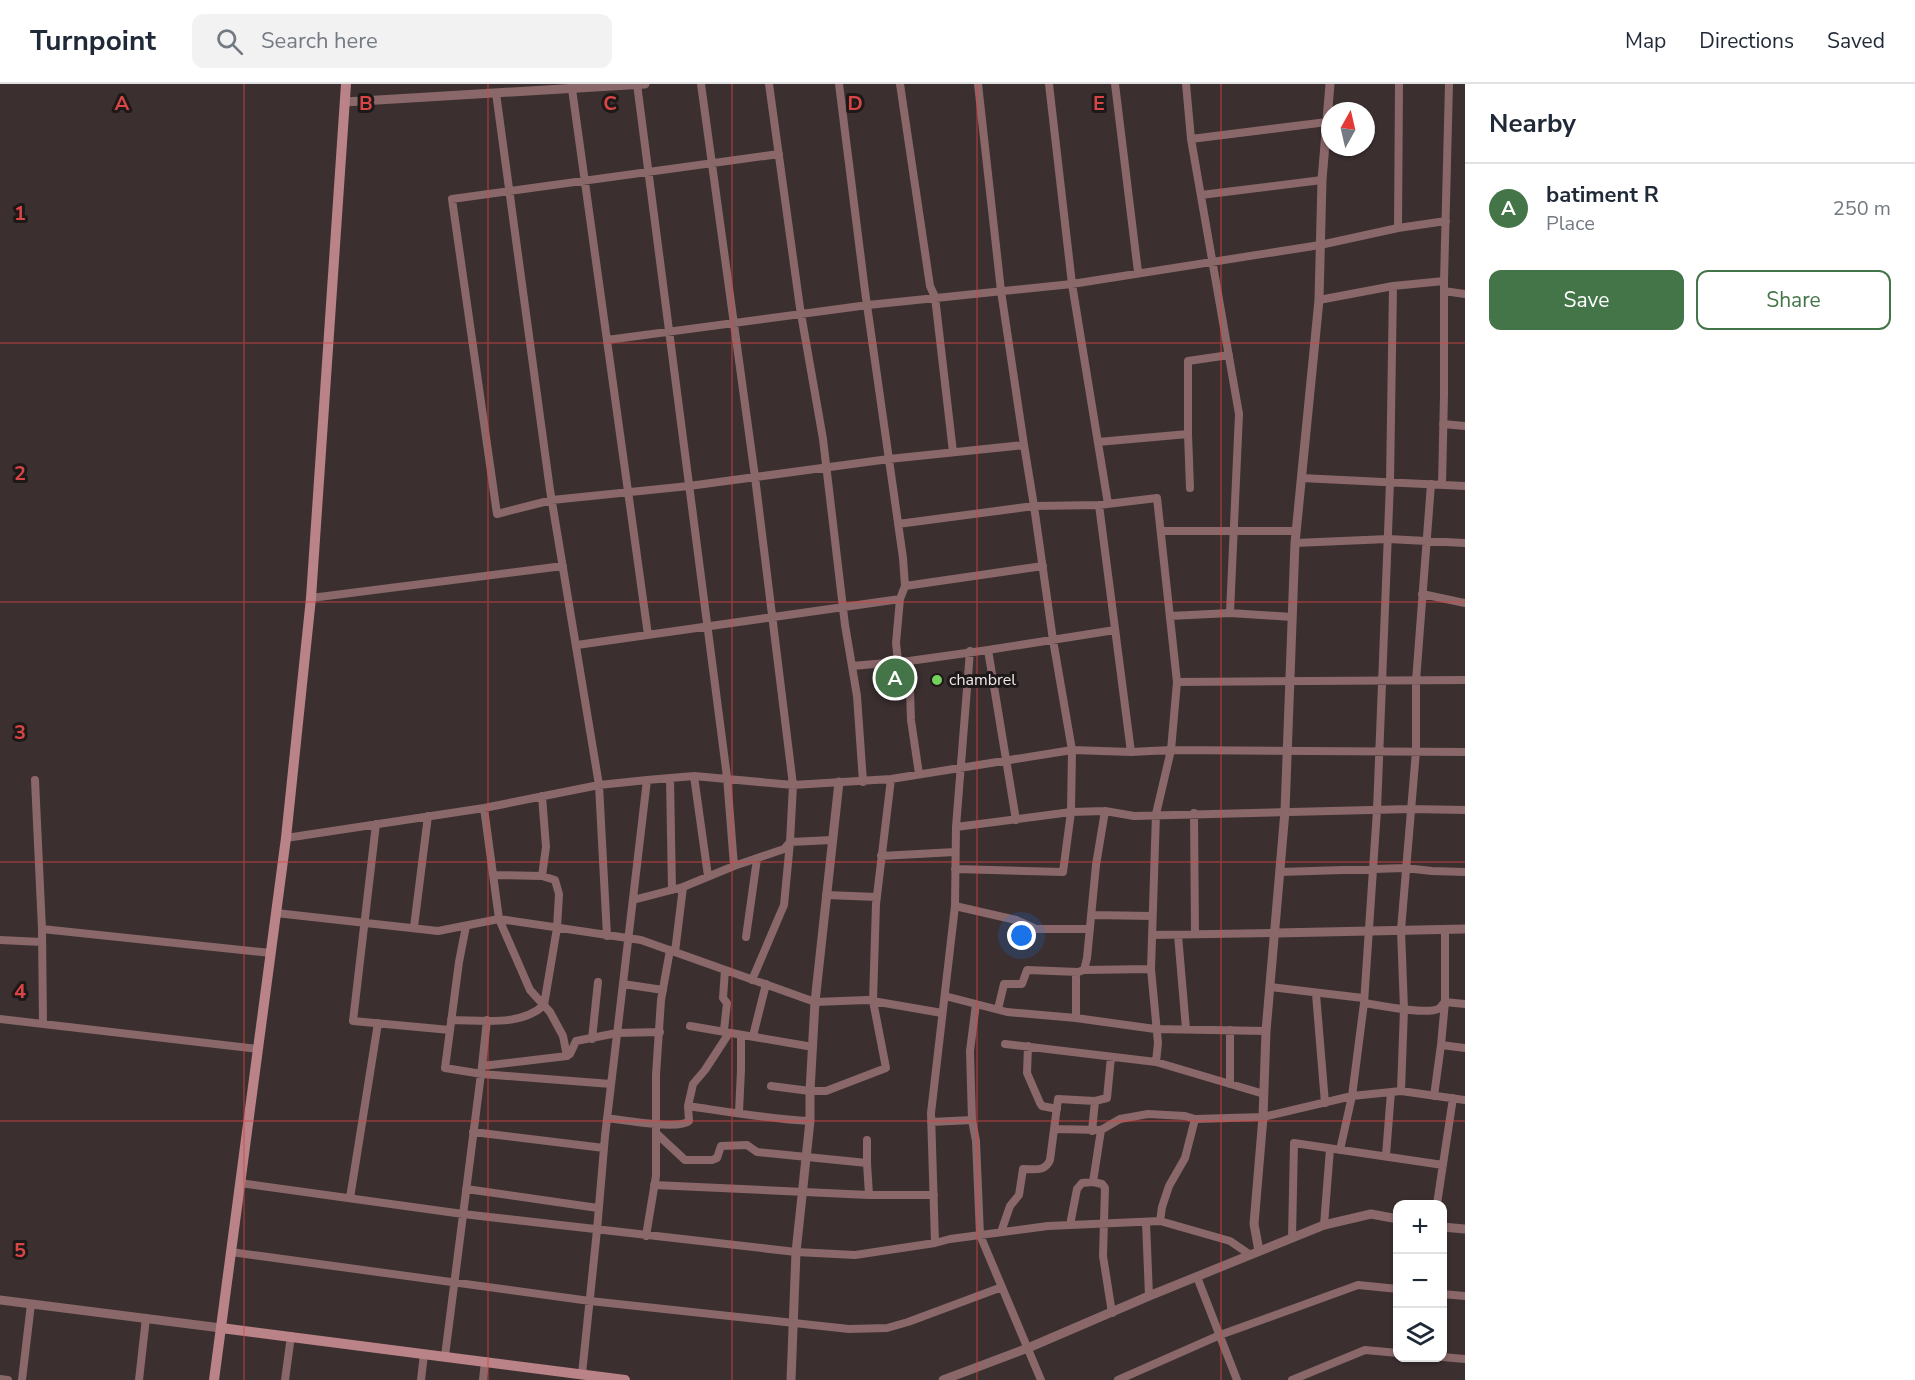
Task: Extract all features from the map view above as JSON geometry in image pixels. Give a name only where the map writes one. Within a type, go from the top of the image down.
[{"type":"main road","points":[[214,1380],[286,838],[311,598],[346,84]]},
{"type":"main road","points":[[221,1328],[582,1374],[593,1378],[625,1380]]},
{"type":"street","points":[[637,84],[727,777],[734,866]]},
{"type":"street","points":[[345,102],[645,84]]},
{"type":"street","points":[[701,84],[755,477],[793,785],[784,906],[752,980]]},
{"type":"street","points":[[769,84],[801,315],[826,467],[843,607],[857,696],[863,782]]},
{"type":"street","points":[[839,84],[905,586],[900,599],[896,643],[898,661]]},
{"type":"street","points":[[900,84],[930,286],[935,297],[953,452]]},
{"type":"street","points":[[955,869],[1063,872],[1071,812],[1072,750],[1053,640],[1001,291],[978,84]]},
{"type":"street","points":[[1049,84],[1072,284],[1108,504]]},
{"type":"street","points":[[1115,84],[1138,272]]},
{"type":"street","points":[[1186,84],[1191,139],[1239,414],[1230,613]]},
{"type":"street","points":[[1329,102],[1330,84]]},
{"type":"street","points":[[1398,228],[1399,84]]},
{"type":"street","points":[[1442,485],[1443,281],[1449,84]]},
{"type":"street","points":[[572,88],[648,635]]},
{"type":"street","points":[[496,93],[552,500],[599,785],[607,936]]},
{"type":"street","points":[[1191,139],[1321,123]]},
{"type":"street","points":[[779,154],[452,199],[497,514],[552,500],[689,486],[889,459],[1024,445]]},
{"type":"street","points":[[1259,1251],[1254,1224],[1263,1117],[1266,1031],[1285,811],[1295,543],[1319,300],[1324,156]]},
{"type":"street","points":[[1201,195],[1322,180]]},
{"type":"street","points":[[607,340],[733,325],[868,305],[1072,284],[1320,245],[1398,228],[1446,221]]},
{"type":"street","points":[[1319,300],[1393,286],[1443,281]]},
{"type":"street","points":[[1340,1150],[1352,1096],[1363,1000],[1377,810],[1390,482],[1393,286]]},
{"type":"street","points":[[1444,291],[1465,294]]},
{"type":"street","points":[[1190,488],[1188,361],[1229,355]]},
{"type":"street","points":[[1443,424],[1465,426]]},
{"type":"street","points":[[1098,442],[1188,434]]},
{"type":"street","points":[[1301,478],[1465,486]]},
{"type":"street","points":[[1401,1091],[1404,1009],[1401,930],[1416,751],[1416,681],[1431,484]]},
{"type":"street","points":[[898,524],[1034,506],[1099,505],[1157,498],[1177,682],[1171,750],[1156,814],[1151,969],[1158,1043],[1156,1062]]},
{"type":"street","points":[[1099,505],[1131,752]]},
{"type":"street","points":[[1161,531],[1296,531]]},
{"type":"street","points":[[1295,543],[1388,539],[1465,543]]},
{"type":"street","points":[[311,598],[563,566]]},
{"type":"street","points":[[905,586],[1043,566]]},
{"type":"street","points":[[1422,594],[1465,603]]},
{"type":"street","points":[[576,645],[900,599]]},
{"type":"street","points":[[1170,616],[1230,613],[1292,617]]},
{"type":"street","points":[[852,666],[909,661],[1115,630]]},
{"type":"street","points":[[988,650],[1016,820]]},
{"type":"street","points":[[935,1243],[931,1122],[955,906],[956,827],[970,651]]},
{"type":"street","points":[[909,661],[911,720],[919,774]]},
{"type":"street","points":[[1177,682],[1465,680]]},
{"type":"street","points":[[286,838],[484,808],[599,785],[694,776],[727,777],[793,785],[863,782],[1072,750],[1465,752]]},
{"type":"street","points":[[694,776],[708,876]]},
{"type":"street","points":[[670,778],[672,890]]},
{"type":"street","points":[[771,1086],[826,1091],[886,1068],[873,1001],[877,897],[891,779]]},
{"type":"street","points":[[35,780],[42,929],[43,1024]]},
{"type":"street","points":[[582,1374],[607,1118],[647,780]]},
{"type":"street","points":[[790,1380],[796,1252],[810,1121],[815,1002],[838,782]]},
{"type":"street","points":[[542,796],[546,847],[542,876]]},
{"type":"street","points":[[484,808],[499,919],[530,990],[550,1011],[564,1036],[567,1056]]},
{"type":"street","points":[[956,827],[1071,812],[1106,811],[1134,816],[1285,811],[1465,810]]},
{"type":"street","points":[[1076,1018],[1076,975],[1081,971],[1090,929],[1096,865],[1106,811]]},
{"type":"street","points":[[1194,813],[1195,934]]},
{"type":"street","points":[[414,927],[428,816]]},
{"type":"street","points":[[376,824],[353,1021],[450,1030]]},
{"type":"street","points":[[633,900],[672,890],[784,849],[790,842],[832,840]]},
{"type":"street","points":[[881,856],[955,852]]},
{"type":"street","points":[[746,937],[756,859]]},
{"type":"street","points":[[1280,872],[1405,868],[1465,872]]},
{"type":"street","points":[[451,1020],[522,1019],[536,1013],[544,1005],[557,928],[560,894],[555,880],[542,876],[493,875]]},
{"type":"street","points":[[646,1236],[656,1176],[656,1123],[663,990],[673,951],[683,886]]},
{"type":"street","points":[[826,895],[877,897]]},
{"type":"street","points":[[955,906],[1016,920],[1036,929],[1090,929]]},
{"type":"street","points":[[276,913],[438,931],[499,919],[628,938],[641,940],[815,1002],[873,1001],[942,1013]]},
{"type":"street","points":[[1091,915],[1152,916]]},
{"type":"street","points":[[466,926],[445,1068],[611,1084]]},
{"type":"street","points":[[42,929],[271,953]]},
{"type":"street","points":[[1434,1096],[1445,1002],[1445,929]]},
{"type":"street","points":[[1152,935],[1465,929]]},
{"type":"street","points":[[1178,935],[1186,1029]]},
{"type":"street","points":[[0,940],[42,942]]},
{"type":"street","points":[[998,1009],[1004,984],[1022,984],[1027,970],[1151,969]]},
{"type":"street","points":[[607,1118],[665,1126],[686,1124],[689,1121],[688,1106],[693,1084],[705,1070],[727,1031],[727,1003],[723,998],[725,970]]},
{"type":"street","points":[[591,1039],[598,982]]},
{"type":"street","points":[[623,984],[663,990]]},
{"type":"street","points":[[753,1036],[766,984]]},
{"type":"street","points":[[1270,987],[1363,1000],[1404,1009],[1430,1011],[1438,1009],[1445,1002]]},
{"type":"street","points":[[1316,994],[1325,1103]]},
{"type":"street","points":[[945,996],[998,1009],[1155,1029],[1266,1031]]},
{"type":"street","points":[[1445,1002],[1465,1004]]},
{"type":"street","points":[[976,1004],[970,1051],[980,1235],[1041,1380]]},
{"type":"street","points":[[0,1018],[258,1049]]},
{"type":"street","points":[[446,1356],[487,1020]]},
{"type":"street","points":[[350,1198],[378,1023]]},
{"type":"street","points":[[690,1026],[813,1047]]},
{"type":"street","points":[[1230,1030],[1230,1084]]},
{"type":"street","points":[[482,1070],[567,1056],[576,1041],[617,1033],[660,1032]]},
{"type":"street","points":[[739,1112],[741,1035]]},
{"type":"street","points":[[1005,1044],[1156,1062],[1264,1094]]},
{"type":"street","points":[[1441,1045],[1465,1048]]},
{"type":"street","points":[[1028,1046],[1027,1073],[1040,1103],[1042,1106],[1057,1109]]},
{"type":"street","points":[[1002,1232],[1010,1206],[1019,1195],[1023,1169],[1041,1169],[1048,1166],[1058,1099],[1095,1101],[1107,1098],[1111,1057]]},
{"type":"street","points":[[1055,1129],[1096,1131],[1120,1119],[1148,1114],[1185,1116],[1195,1119],[1263,1117],[1352,1096],[1401,1091],[1465,1100]]},
{"type":"street","points":[[1386,1155],[1391,1092]]},
{"type":"street","points":[[1438,1200],[1453,1098]]},
{"type":"street","points":[[1093,1182],[1095,1101]]},
{"type":"street","points":[[688,1106],[739,1112],[763,1118],[810,1121]]},
{"type":"street","points":[[1160,1221],[1169,1186],[1185,1158],[1195,1119]]},
{"type":"street","points":[[931,1122],[972,1120]]},
{"type":"street","points":[[473,1132],[604,1148]]},
{"type":"street","points":[[656,1134],[685,1160],[712,1160],[717,1158],[721,1146],[747,1145],[757,1152],[867,1163]]},
{"type":"street","points":[[867,1140],[869,1195]]},
{"type":"street","points":[[1292,1238],[1294,1143],[1443,1165]]},
{"type":"street","points":[[1324,1225],[1330,1149]]},
{"type":"street","points":[[240,1183],[463,1214],[796,1252],[855,1255],[1002,1232],[1105,1222],[1160,1221],[1230,1241],[1249,1254]]},
{"type":"street","points":[[1070,1225],[1077,1189],[1082,1183],[1102,1184],[1105,1188],[1103,1256],[1112,1313]]},
{"type":"street","points":[[654,1185],[869,1195],[934,1195]]},
{"type":"street","points":[[466,1189],[598,1209]]},
{"type":"street","points":[[943,1380],[1028,1348],[1249,1254],[1324,1225],[1371,1214],[1393,1218]]},
{"type":"street","points":[[1146,1222],[1149,1296]]},
{"type":"street","points":[[1447,1227],[1465,1229]]},
{"type":"street","points":[[231,1252],[590,1301],[849,1329],[887,1328],[1002,1287]]},
{"type":"street","points":[[1197,1277],[1237,1380]]},
{"type":"street","points":[[1118,1380],[1220,1335],[1358,1285],[1393,1288]]},
{"type":"street","points":[[1447,1294],[1465,1296]]},
{"type":"street","points":[[0,1300],[221,1328]]},
{"type":"street","points":[[22,1380],[31,1304]]},
{"type":"street","points":[[139,1380],[146,1318]]},
{"type":"street","points":[[285,1380],[291,1336]]},
{"type":"street","points":[[1292,1380],[1365,1350],[1393,1353]]},
{"type":"street","points":[[421,1380],[424,1354]]},
{"type":"street","points":[[1447,1357],[1465,1359]]},
{"type":"street","points":[[483,1380],[485,1361]]},
{"type":"street","points":[[0,1379],[8,1380]]},
{"type":"place","name":"batiment R","points":[[895,678]]},
{"type":"place","name":"chambrel","points":[[937,680]]}]
